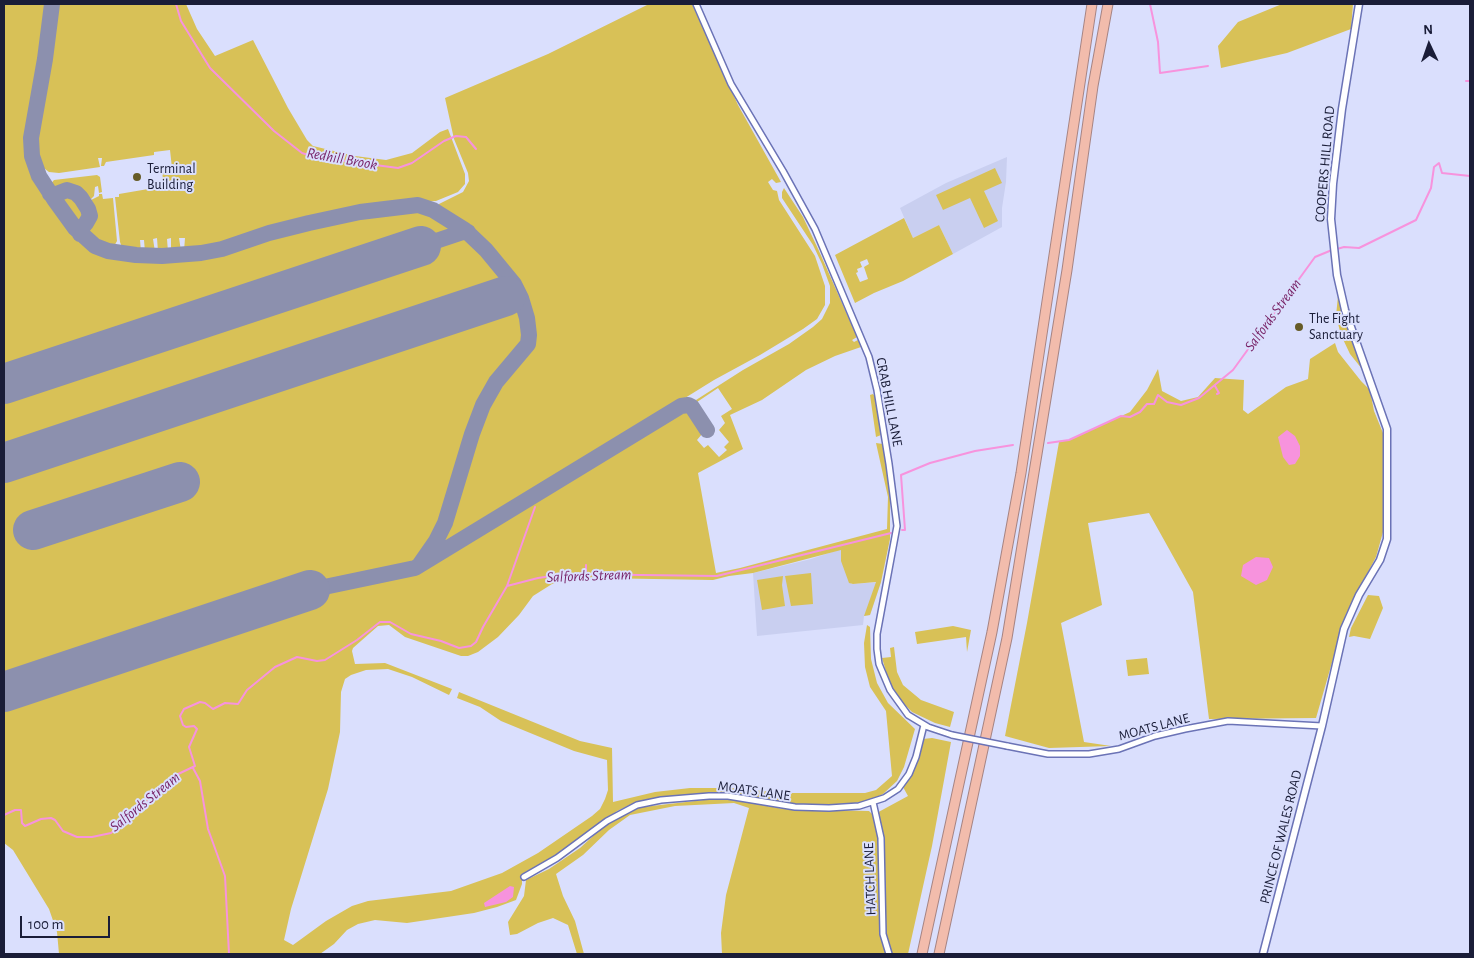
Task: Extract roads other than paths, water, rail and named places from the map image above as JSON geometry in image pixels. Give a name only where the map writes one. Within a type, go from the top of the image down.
[{"type":"highway","points":[[922,954],[992,632],[1019,482],[1092,4]]},
{"type":"highway","points":[[939,954],[1009,629],[1056,337],[1093,86],[1108,4]]},
{"type":"street","name":"CRAB HILL LANE","points":[[696,4],[731,84],[815,230],[869,357],[877,390],[897,526],[877,634],[878,658],[882,676],[895,698],[908,714],[924,725],[934,729]]},
{"type":"street","name":"COOPERS HILL ROAD","points":[[1322,726],[1344,628],[1359,595],[1380,560],[1387,539],[1387,429],[1345,310],[1336,275],[1331,218],[1342,109],[1359,4]]},
{"type":"street","name":"MOATS LANE","points":[[934,729],[952,735],[1048,754],[1089,754],[1119,749],[1185,728],[1228,722],[1322,726]]},
{"type":"street","name":"MOATS LANE","points":[[524,877],[557,858],[607,821],[637,805],[661,800],[708,796],[728,796],[795,808],[859,806],[872,802],[892,793],[907,778],[916,757],[924,725]]},
{"type":"street","name":"PRINCE OF WALES ROAD","points":[[1263,954],[1322,726]]},
{"type":"street","name":"HATCH LANE","points":[[872,802],[881,838],[883,934],[889,954]]},
{"type":"waterway","name":"Redhill Brook","points":[[176,4],[181,21],[210,68],[274,131],[302,153],[315,157],[398,168],[412,163],[444,141],[456,136],[466,137],[476,149]]},
{"type":"waterway","points":[[1150,4],[1158,42],[1160,73],[1208,66]]},
{"type":"waterway","name":"Salfords Stream","points":[[1337,249],[1344,247],[1359,248],[1416,220],[1431,188],[1434,167],[1439,163],[1442,173],[1470,176]]},
{"type":"waterway","name":"Salfords Stream","points":[[1048,443],[1069,440],[1121,416],[1130,417],[1140,412],[1147,404],[1154,404],[1158,395],[1167,402],[1181,405],[1199,398],[1233,370],[1315,257],[1332,250]]},
{"type":"waterway","points":[[1215,386],[1219,393],[1217,394]]},
{"type":"waterway","name":"Salfords Stream","points":[[902,530],[905,530],[901,475],[930,463],[975,451],[1013,445]]},
{"type":"waterway","name":"Salfords Stream","points":[[4,815],[15,810],[21,810],[22,823],[25,826],[41,819],[51,818],[55,820],[63,831],[77,837],[92,837],[111,833],[121,821],[148,801],[174,776],[195,766],[189,747],[197,729],[194,726],[186,727],[183,725],[180,716],[184,709],[200,702],[213,709],[225,703],[238,704],[247,690],[275,667],[297,657],[317,661],[325,660],[357,640],[380,622],[390,622],[411,634],[441,641],[459,648],[471,646],[476,642],[507,586],[535,507]]},
{"type":"waterway","name":"Salfords Stream","points":[[507,586],[538,578],[565,574],[717,576],[891,533]]},
{"type":"waterway","name":"Redhill Brook","points":[[586,565],[586,573]]},
{"type":"waterway","points":[[193,768],[200,781],[208,829],[225,876],[229,954]]},
{"type":"place","name":"Terminal Building","points":[[137,177]]},
{"type":"place","name":"The Fight Sanctuary","points":[[1299,327]]}]
